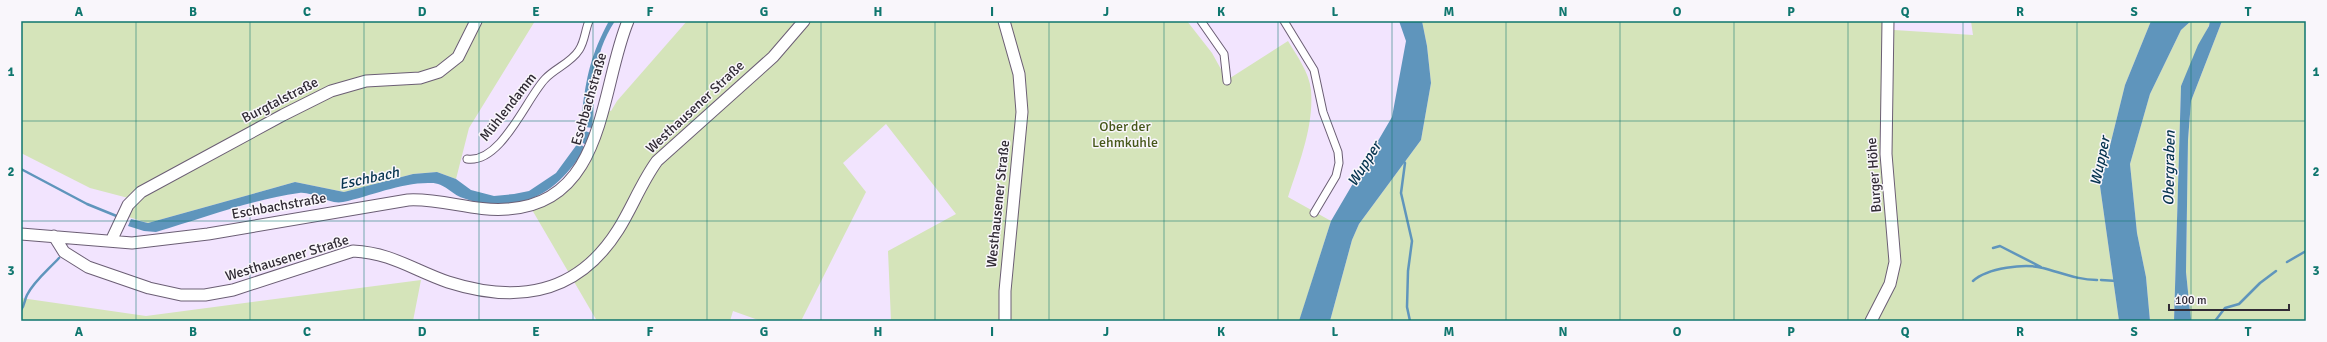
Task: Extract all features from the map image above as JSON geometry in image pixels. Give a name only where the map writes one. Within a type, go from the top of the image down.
[{"type":"main road","name":"Burgtalstraße","points":[[111,241],[120,218],[132,199],[140,192],[283,114],[331,91],[366,81],[420,78],[439,72],[458,57],[476,21]]},
{"type":"main road","name":"Eschbachstraße","points":[[21,234],[132,243],[208,234],[408,200],[426,200],[500,210],[515,209],[541,200],[566,184],[588,156],[597,132],[628,21]]},
{"type":"main road","name":"Westhausener Straße","points":[[54,236],[64,252],[88,267],[149,288],[176,295],[205,295],[233,290],[353,251],[373,252],[407,263],[444,281],[480,291],[503,294],[522,293],[543,289],[572,277],[594,261],[619,229],[649,172],[657,162],[772,57],[804,21]]},
{"type":"main road","name":"Westhausener Straße","points":[[1004,21],[1019,74],[1022,112],[1007,268],[1005,321]]},
{"type":"main road","name":"Burger Höhe","points":[[1871,321],[1890,284],[1895,258],[1886,154],[1888,21]]},
{"type":"street","name":"Mühlendamm","points":[[467,159],[477,159],[485,155],[508,133],[544,80],[579,50],[589,21]]},
{"type":"street","points":[[1201,21],[1224,54],[1227,81]]},
{"type":"street","points":[[1284,21],[1314,70],[1323,112],[1338,152],[1339,163],[1336,176],[1314,213]]},
{"type":"green space","points":[[21,21],[535,21],[469,128],[456,179],[437,172],[413,174],[344,192],[295,182],[148,223],[122,215],[132,199],[90,188],[21,153]]},
{"type":"green space","name":"Ober der Lehmkuhle","points":[[687,21],[1187,21],[1212,53],[1227,80],[1288,41],[1308,77],[1311,90],[1311,104],[1305,145],[1288,197],[1331,221],[1300,319],[1299,321],[891,321],[888,251],[956,214],[886,124],[843,163],[866,192],[801,321],[761,321],[733,311],[730,321],[597,321],[531,208],[562,191],[580,177],[596,151],[607,110],[611,111],[617,101]]},
{"type":"green space","points":[[1422,21],[1894,21],[1894,30],[1973,35],[1971,21],[2151,21],[2125,85],[2100,186],[2119,321],[1330,321],[1352,240],[1359,224],[1421,140],[1431,83],[1427,46]]},
{"type":"green space","points":[[2191,21],[2210,21],[2210,23],[2181,86],[2174,321],[2150,321],[2146,277],[2137,233],[2130,164],[2150,94],[2181,30]]},
{"type":"green space","points":[[2222,21],[2306,21],[2306,321],[2191,321],[2186,272],[2188,140],[2191,101]]},
{"type":"green space","points":[[421,280],[413,321],[21,321],[21,298],[146,316]]},
{"type":"water","points":[[609,21],[615,21],[607,35],[598,60],[594,86],[592,128],[586,127],[586,121],[582,114],[585,88],[590,66]]},
{"type":"water","points":[[1399,21],[1422,21],[1427,46],[1431,83],[1421,140],[1359,224],[1352,240],[1330,321],[1299,321],[1331,221],[1392,117],[1406,41]]},
{"type":"water","points":[[2151,21],[2191,21],[2181,30],[2150,94],[2130,164],[2137,233],[2146,277],[2150,321],[2119,321],[2100,186],[2125,85]]},
{"type":"water","points":[[2210,21],[2222,21],[2191,101],[2188,140],[2186,272],[2191,321],[2174,321],[2181,86]]},
{"type":"water","points":[[585,131],[591,133],[586,145],[580,141]]},
{"type":"water","points":[[578,143],[586,148],[567,173],[543,193],[533,198],[516,203],[493,204],[477,202],[459,196],[436,183],[420,183],[398,187],[343,202],[332,202],[304,193],[281,196],[227,210],[156,232],[144,231],[128,226],[131,219],[148,223],[295,182],[344,192],[413,174],[437,172],[456,179],[471,190],[494,196],[514,194],[529,191],[556,173]]},
{"type":"waterway","points":[[1403,161],[1405,163],[1401,193],[1412,241],[1408,271],[1407,307],[1410,321]]},
{"type":"waterway","name":"Eschbach","points":[[21,169],[87,204],[119,217]]},
{"type":"waterway","points":[[1993,248],[2000,246],[2041,267]]},
{"type":"waterway","points":[[2287,262],[2306,251]]},
{"type":"waterway","points":[[21,310],[33,285],[59,258]]},
{"type":"waterway","points":[[1973,281],[1987,273],[2017,266],[2043,268],[2077,278],[2097,280]]},
{"type":"waterway","points":[[2215,321],[2225,308],[2239,304],[2260,283],[2276,271]]},
{"type":"waterway","points":[[2101,280],[2117,281]]},
{"type":"water label","name":"Wupper","points":[[2100,161]]},
{"type":"water label","name":"Wupper","points":[[1364,164]]},
{"type":"water label","name":"Obergraben","points":[[2169,168]]}]
